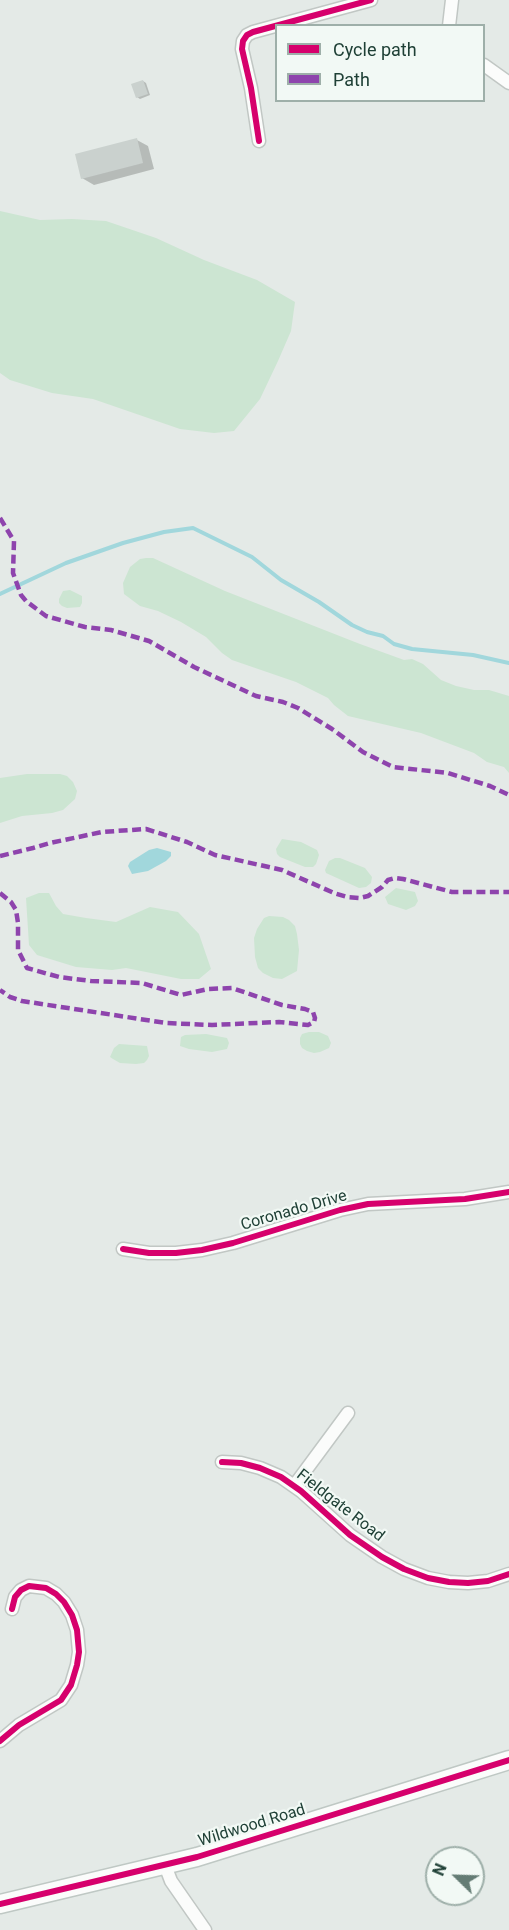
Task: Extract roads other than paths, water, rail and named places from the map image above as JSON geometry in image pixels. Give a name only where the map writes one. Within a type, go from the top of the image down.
[{"type":"street","points":[[282,24],[371,0]]},
{"type":"street","points":[[449,24],[452,0]]},
{"type":"street","points":[[259,141],[252,88],[242,49],[243,41],[253,32],[275,26]]},
{"type":"street","points":[[485,65],[509,83]]},
{"type":"street","name":"Coronado Drive","points":[[123,1249],[150,1253],[202,1250],[368,1204],[465,1199],[509,1192]]},
{"type":"street","points":[[294,1486],[348,1413]]},
{"type":"street","name":"Fieldgate Road","points":[[222,1462],[241,1463],[281,1477],[350,1535],[404,1569],[428,1578],[468,1583],[488,1581],[509,1574]]},
{"type":"street","points":[[0,1741],[19,1725],[61,1700],[71,1685],[79,1652],[72,1615],[56,1593],[46,1588],[29,1586],[15,1597],[12,1609]]},
{"type":"street","name":"Wildwood Road","points":[[0,1904],[165,1865],[265,1837],[509,1760]]},
{"type":"street","points":[[165,1865],[171,1881],[205,1930]]},
{"type":"water","points":[[157,848],[171,852],[171,856],[148,871],[132,874],[128,866],[130,862],[149,850]]},
{"type":"waterway","points":[[0,594],[66,563],[123,543],[164,532],[193,528],[252,557],[281,580],[352,625],[383,636],[394,644],[412,649],[473,655],[509,663]]}]
